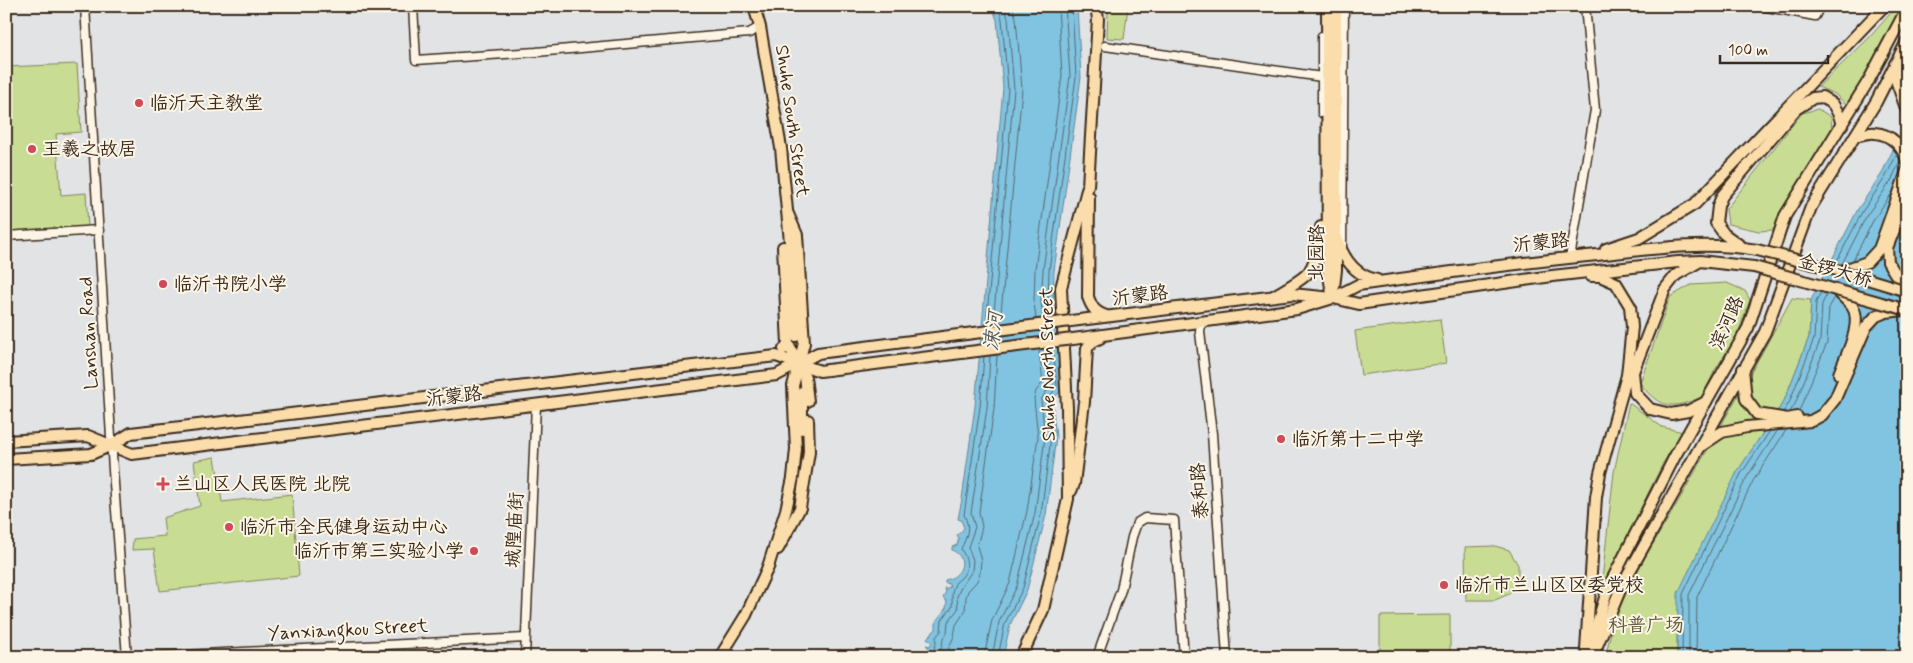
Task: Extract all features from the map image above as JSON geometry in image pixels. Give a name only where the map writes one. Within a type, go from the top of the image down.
[{"type":"main road","name":"Shuhe South Street","points":[[754,6],[760,27],[779,140],[788,214],[797,337]]},
{"type":"main road","name":"Shuhe North Street","points":[[1021,657],[1043,610],[1068,499],[1067,408],[1061,288],[1088,186],[1098,19],[1096,6]]},
{"type":"main road","name":"北园路","points":[[1327,6],[1324,109],[1328,271],[1333,298]]},
{"type":"main road","name":"北园路","points":[[1333,298],[1336,270],[1336,6]]},
{"type":"main road","points":[[1587,256],[1639,238],[1695,204],[1884,6]]},
{"type":"main road","name":"滨河路","points":[[1586,657],[1613,578],[1676,456],[1748,328],[1785,216],[1870,80],[1907,8]]},
{"type":"main road","name":"滨河路","points":[[1596,657],[1596,648],[1622,583],[1765,332],[1811,207],[1855,136],[1907,41]]},
{"type":"main road","points":[[1896,64],[1897,83],[1907,111]]},
{"type":"main road","points":[[1742,248],[1724,234],[1716,223],[1718,206],[1722,196],[1796,109],[1813,98],[1822,98],[1833,104],[1842,125]]},
{"type":"main road","points":[[1272,297],[1306,275],[1311,268],[1321,238],[1324,109]]},
{"type":"main road","points":[[1855,136],[1876,133],[1893,139],[1904,152],[1907,161]]},
{"type":"main road","points":[[1841,271],[1868,262],[1880,249],[1907,171]]},
{"type":"main road","points":[[1088,186],[1088,297],[1097,313],[1109,317]]},
{"type":"main road","points":[[1906,291],[1888,262],[1887,248],[1907,197]]},
{"type":"main road","points":[[720,657],[746,615],[767,570],[791,512],[800,476],[804,388],[799,364],[788,344],[783,237],[788,214]]},
{"type":"main road","points":[[767,570],[786,510],[792,478],[796,449],[793,386],[804,343],[797,235],[788,214]]},
{"type":"main road","points":[[1336,234],[1342,252],[1348,262],[1358,272],[1366,278],[1386,281]]},
{"type":"main road","points":[[1071,321],[1086,310],[1086,242],[1080,236],[1073,239]]},
{"type":"main road","name":"沂蒙路","points":[[6,459],[91,454],[112,445],[131,433],[776,356],[820,371],[1201,323],[1297,309],[1333,298],[1358,285],[1570,258],[1677,246],[1757,250]]},
{"type":"main road","name":"金锣大桥","points":[[1757,250],[1841,271],[1906,291]]},
{"type":"main road","points":[[1700,261],[1676,275],[1665,289],[1633,372],[1635,393],[1650,409],[1670,414],[1688,411],[1707,402]]},
{"type":"main road","name":"沂蒙路","points":[[6,441],[88,436],[132,454],[777,375],[818,353],[1292,294],[1333,298],[1359,304],[1570,274],[1700,261],[1754,267]]},
{"type":"main road","name":"金锣大桥","points":[[1754,267],[1906,310]]},
{"type":"main road","points":[[1570,274],[1600,276],[1616,283],[1630,306],[1632,327],[1627,375],[1600,473],[1596,497],[1586,657]]},
{"type":"main road","points":[[1743,369],[1746,399],[1757,414],[1788,419],[1808,416],[1821,407],[1832,393],[1856,328],[1856,315],[1852,306],[1835,289]]},
{"type":"main road","points":[[1698,448],[1722,432],[1747,427],[1811,421],[1822,415],[1835,399],[1866,327],[1876,316],[1886,312],[1906,310]]},
{"type":"main road","points":[[1068,499],[1074,484],[1084,402],[1087,348],[1092,342],[1107,335]]},
{"type":"main road","points":[[1067,408],[1075,419],[1080,417],[1083,354],[1082,348],[1073,339]]},
{"type":"main road","points":[[776,356],[788,344]]},
{"type":"main road","points":[[804,388],[820,371]]},
{"type":"main road","points":[[777,375],[793,386]]},
{"type":"street","name":"Lanshan Road","points":[[85,6],[127,657]]},
{"type":"street","points":[[413,6],[416,60],[536,52],[749,33],[760,27]]},
{"type":"street","points":[[1322,6],[1324,109]]},
{"type":"street","points":[[1342,252],[1344,6]]},
{"type":"street","points":[[1570,258],[1595,110],[1585,6]]},
{"type":"street","points":[[1762,6],[1815,16],[1820,6]]},
{"type":"street","points":[[1106,46],[1322,78]]},
{"type":"street","points":[[6,236],[99,230]]},
{"type":"street","name":"泰和路","points":[[1201,323],[1200,332],[1212,434],[1227,657]]},
{"type":"street","name":"城隍庙街","points":[[526,657],[525,638],[536,405]]},
{"type":"street","points":[[1097,657],[1122,590],[1132,537],[1137,523],[1145,518],[1174,520],[1184,657]]},
{"type":"street","name":"Yanxiangkou Street","points":[[143,657],[525,638]]},
{"type":"green space","points":[[1108,6],[1128,6],[1124,39],[1107,38]]},
{"type":"green space","points":[[1897,6],[1902,6],[1849,107],[1835,94],[1818,87],[1869,38]]},
{"type":"green space","name":"王羲之故居","points":[[77,64],[81,132],[56,134],[61,195],[86,193],[88,228],[6,233],[6,67]]},
{"type":"green space","points":[[1818,109],[1831,117],[1832,131],[1810,164],[1773,230],[1759,231],[1728,224],[1726,209],[1802,113]]},
{"type":"green space","points":[[1727,283],[1745,291],[1750,300],[1737,336],[1715,370],[1702,397],[1675,405],[1668,405],[1654,398],[1640,383],[1670,297],[1691,285]]},
{"type":"green space","name":"科普广场","points":[[1792,298],[1811,300],[1809,337],[1784,401],[1737,472],[1677,635],[1677,657],[1606,657],[1610,636],[1625,595]]},
{"type":"green space","points":[[1440,319],[1446,363],[1361,375],[1355,331]]},
{"type":"green space","points":[[1629,403],[1662,427],[1683,432],[1663,463],[1601,589],[1614,472]]},
{"type":"green space","name":"临沂市全民健身运动中心","points":[[215,457],[222,502],[292,494],[299,576],[160,591],[154,549],[132,550],[133,539],[165,536],[163,518],[200,506],[194,461]]},
{"type":"green space","points":[[1495,546],[1509,550],[1518,565],[1518,578],[1509,594],[1495,600],[1466,600],[1465,547]]},
{"type":"green space","points":[[1450,615],[1450,657],[1380,657],[1380,616]]},
{"type":"water","name":"涑河","points":[[992,6],[1077,6],[1081,77],[1054,271],[1053,302],[1063,388],[1052,401],[1056,437],[1046,515],[1027,590],[1010,625],[1003,657],[921,657],[921,652],[923,650],[927,652],[929,648],[926,645],[930,646],[932,642],[927,638],[936,629],[936,621],[946,608],[947,602],[943,597],[946,592],[944,588],[949,588],[950,585],[945,580],[956,575],[962,562],[957,553],[952,550],[952,547],[957,545],[959,538],[957,535],[964,528],[961,520],[958,519],[975,406],[1003,88],[997,20]]},
{"type":"water","points":[[1907,128],[1907,657],[1677,657],[1678,593],[1737,472],[1784,401],[1809,337],[1811,300],[1858,209],[1881,175],[1901,133]]},
{"type":"tunnel","points":[[797,337],[799,361]]},
{"type":"place","name":"临沂天主教堂","points":[[139,103]]},
{"type":"place","name":"王羲之故居","points":[[32,149]]},
{"type":"place","name":"临沂书院小学","points":[[163,284]]},
{"type":"place","name":"临沂第十二中学","points":[[1281,439]]},
{"type":"place","name":"兰山区人民医院 北院","points":[[163,484]]},
{"type":"place","name":"临沂市全民健身运动中心","points":[[229,527]]},
{"type":"place","name":"临沂市第三实验小学","points":[[474,551]]},
{"type":"place","name":"临沂市兰山区区委党校","points":[[1444,585]]}]
